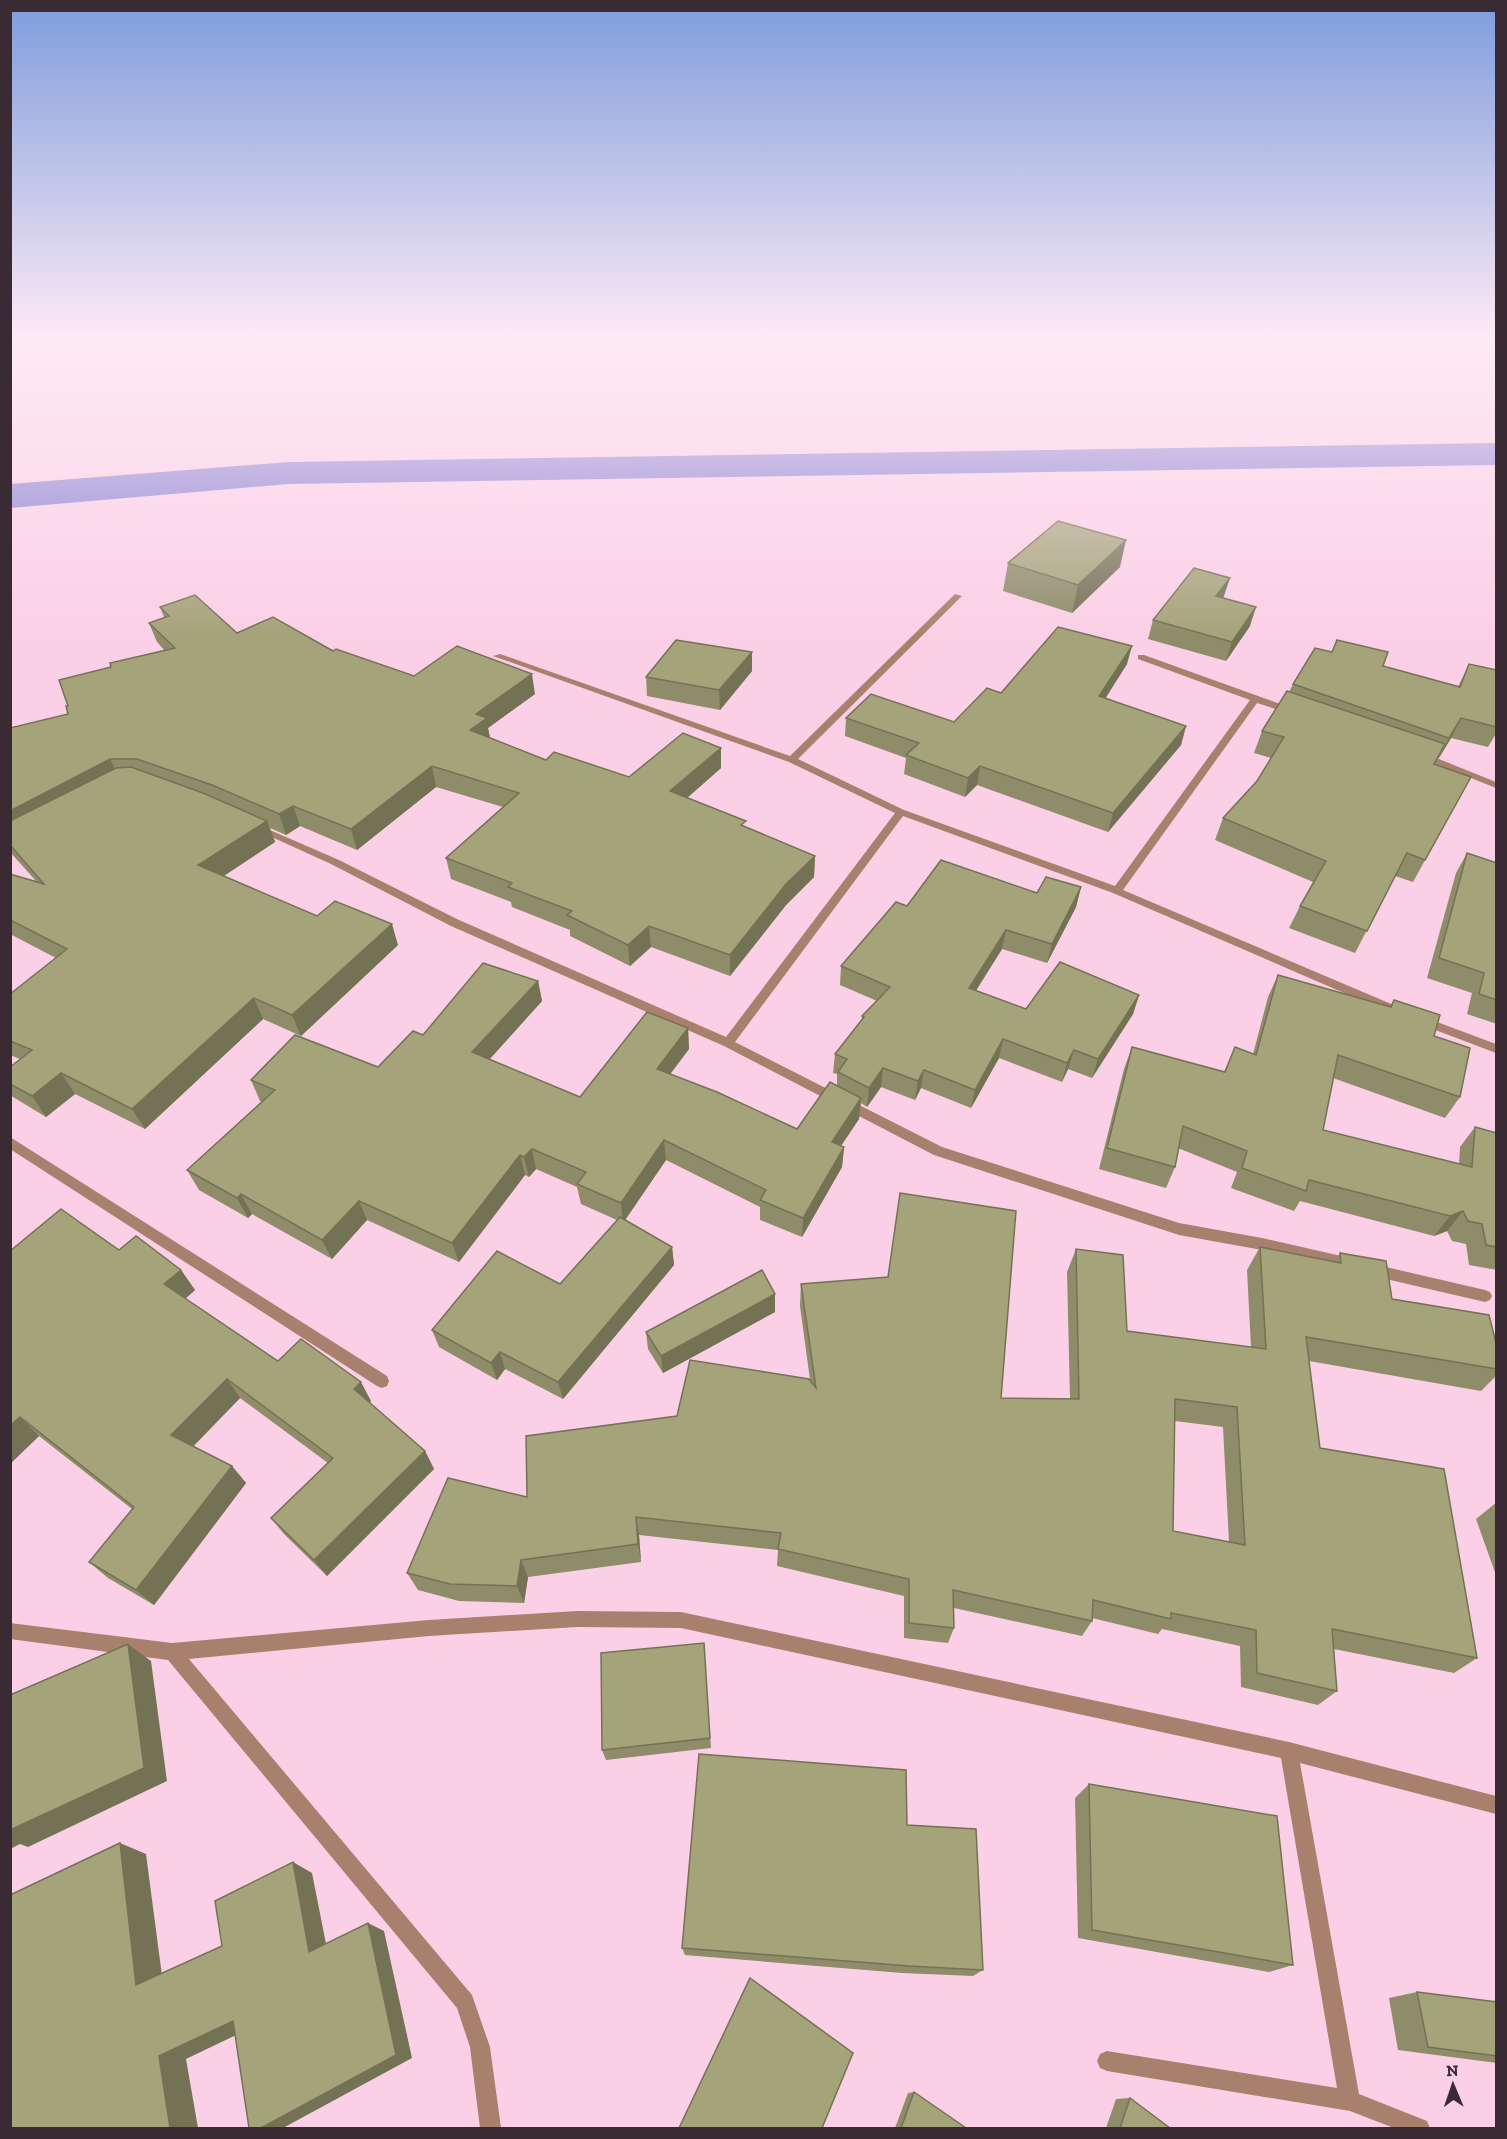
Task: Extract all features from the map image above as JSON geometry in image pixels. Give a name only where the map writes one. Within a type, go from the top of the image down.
[{"type":"street","points":[[792,759],[958,596]]},
{"type":"street","points":[[497,656],[792,759],[901,812],[1117,891],[1406,1015],[1497,1048]]},
{"type":"street","points":[[1141,657],[1299,714]]},
{"type":"street","points":[[1117,891],[1255,699]]},
{"type":"street","points":[[1409,751],[1497,785]]},
{"type":"street","points":[[728,1043],[901,812]]},
{"type":"street","points":[[249,825],[335,862],[455,923],[728,1043],[938,1151],[1179,1229],[1262,1244],[1485,1296]]},
{"type":"street","points":[[14,1149],[382,1381]]},
{"type":"street","points":[[10,1630],[172,1652],[429,1628],[577,1619],[681,1620],[1289,1751],[1497,1804]]},
{"type":"street","points":[[172,1652],[465,2002],[480,2047],[490,2128]]},
{"type":"street","points":[[1289,1751],[1350,2101]]},
{"type":"street","points":[[1107,2061],[1350,2101],[1420,2128]]},
{"type":"building","points":[[1058,521],[1126,540],[1078,585],[1008,563]]},
{"type":"building","points":[[1194,568],[1230,578],[1216,596],[1256,607],[1232,642],[1153,620]]},
{"type":"building","points":[[195,595],[237,633],[273,617],[333,651],[336,649],[414,676],[457,646],[532,674],[476,714],[487,718],[470,730],[546,760],[554,752],[629,777],[683,733],[721,748],[670,791],[746,821],[741,825],[815,856],[786,884],[730,955],[649,926],[628,945],[567,915],[572,911],[508,887],[512,883],[446,858],[519,793],[432,766],[351,829],[293,806],[279,814],[212,785],[137,759],[110,759],[10,811],[10,728],[68,714],[66,706],[68,706],[59,680],[111,667],[110,663],[175,648],[149,623],[169,616],[160,607]]},
{"type":"building","points":[[1058,627],[1132,646],[1099,696],[1186,726],[1113,813],[980,766],[968,778],[906,755],[919,743],[846,718],[871,694],[954,722],[987,688],[1001,693]]},
{"type":"building","points":[[676,640],[752,652],[719,690],[646,677]]},
{"type":"building","points":[[1337,640],[1388,652],[1383,666],[1460,687],[1469,664],[1497,670],[1497,727],[1461,718],[1449,738],[1293,684],[1315,648],[1332,652]]},
{"type":"building","points":[[1287,691],[1445,744],[1434,764],[1471,777],[1425,860],[1407,853],[1367,931],[1300,906],[1326,861],[1223,818],[1257,781],[1284,737],[1262,731]]},
{"type":"building","points":[[131,767],[203,793],[267,821],[198,865],[317,916],[335,901],[392,924],[292,1015],[254,998],[132,1109],[61,1073],[32,1096],[10,1084],[10,1067],[32,1050],[10,1041],[10,994],[67,949],[10,920],[10,874],[44,884],[10,845],[10,821],[116,768]]},
{"type":"building","points":[[1467,853],[1497,863],[1497,1000],[1479,994],[1484,973],[1439,958]]},
{"type":"building","points":[[941,860],[1037,893],[1046,877],[1081,887],[1052,944],[1006,930],[969,988],[1026,1009],[1060,962],[1139,995],[1098,1059],[1074,1050],[1067,1063],[1003,1039],[975,1090],[924,1070],[918,1081],[883,1068],[869,1088],[838,1072],[847,1059],[835,1054],[864,1017],[862,1016],[890,987],[841,966],[896,902],[907,906]]},
{"type":"building","points":[[483,963],[538,981],[472,1052],[580,1097],[647,1012],[688,1028],[657,1069],[717,1092],[797,1129],[830,1082],[861,1098],[832,1142],[844,1147],[803,1218],[760,1200],[766,1190],[664,1140],[621,1203],[577,1184],[586,1172],[532,1149],[524,1157],[520,1155],[452,1243],[359,1201],[322,1240],[241,1194],[237,1198],[187,1170],[275,1090],[251,1080],[295,1035],[378,1067],[413,1031],[423,1035]]},
{"type":"building","points":[[1278,975],[1391,1007],[1394,1000],[1440,1015],[1434,1036],[1470,1048],[1460,1097],[1338,1055],[1323,1130],[1472,1167],[1475,1127],[1497,1133],[1497,1247],[1486,1245],[1482,1224],[1468,1221],[1463,1211],[1450,1216],[1309,1180],[1306,1191],[1242,1168],[1247,1151],[1183,1126],[1175,1167],[1107,1148],[1132,1047],[1225,1072],[1235,1047],[1256,1055]]},
{"type":"building","points":[[900,1193],[1016,1211],[1001,1398],[1079,1399],[1076,1249],[1123,1255],[1127,1331],[1266,1349],[1260,1247],[1341,1263],[1340,1253],[1386,1261],[1392,1299],[1489,1315],[1497,1347],[1497,1369],[1306,1337],[1320,1448],[1444,1469],[1477,1658],[1332,1629],[1337,1691],[1257,1673],[1256,1630],[1171,1613],[1171,1619],[1093,1600],[1092,1621],[953,1590],[954,1628],[909,1623],[909,1579],[778,1549],[781,1533],[636,1517],[638,1544],[521,1560],[517,1586],[450,1584],[407,1573],[448,1478],[527,1497],[526,1436],[677,1416],[690,1360],[809,1379],[816,1388],[801,1284],[888,1277]],"holes":[[[1175,1399],[1237,1407],[1245,1545],[1173,1531]]]},
{"type":"building","points":[[61,1209],[119,1250],[136,1236],[181,1270],[164,1284],[278,1361],[301,1339],[361,1382],[354,1389],[425,1451],[314,1560],[271,1518],[333,1458],[227,1379],[171,1435],[232,1466],[136,1590],[89,1562],[134,1507],[20,1417],[10,1426],[10,1251]]},
{"type":"building","points":[[620,1217],[672,1247],[558,1382],[500,1352],[491,1363],[432,1330],[497,1251],[560,1284]]},
{"type":"building","points":[[762,1270],[775,1294],[661,1356],[646,1332]]},
{"type":"building","points":[[704,1643],[710,1738],[602,1750],[601,1653]]},
{"type":"building","points":[[128,1644],[144,1768],[10,1830],[10,1695]]},
{"type":"building","points":[[699,1754],[906,1770],[907,1825],[976,1829],[983,1970],[682,1948]]},
{"type":"building","points":[[1089,1784],[1277,1816],[1293,1965],[1092,1930]]},
{"type":"building","points":[[120,1843],[136,1985],[222,1946],[215,1901],[293,1862],[309,1952],[368,1923],[396,2055],[261,2128],[249,2128],[233,2021],[159,2056],[170,2128],[10,2128],[10,1895]]},
{"type":"building","points":[[750,1978],[853,2053],[822,2128],[679,2128]]},
{"type":"building","points":[[1417,1992],[1497,2002],[1497,2056],[1428,2047]]},
{"type":"building","points":[[914,2092],[966,2128],[901,2128]]},
{"type":"building","points":[[1130,2098],[1170,2128],[1120,2128]]},
{"type":"waterway","points":[[10,496],[289,473],[1496,454]]}]
